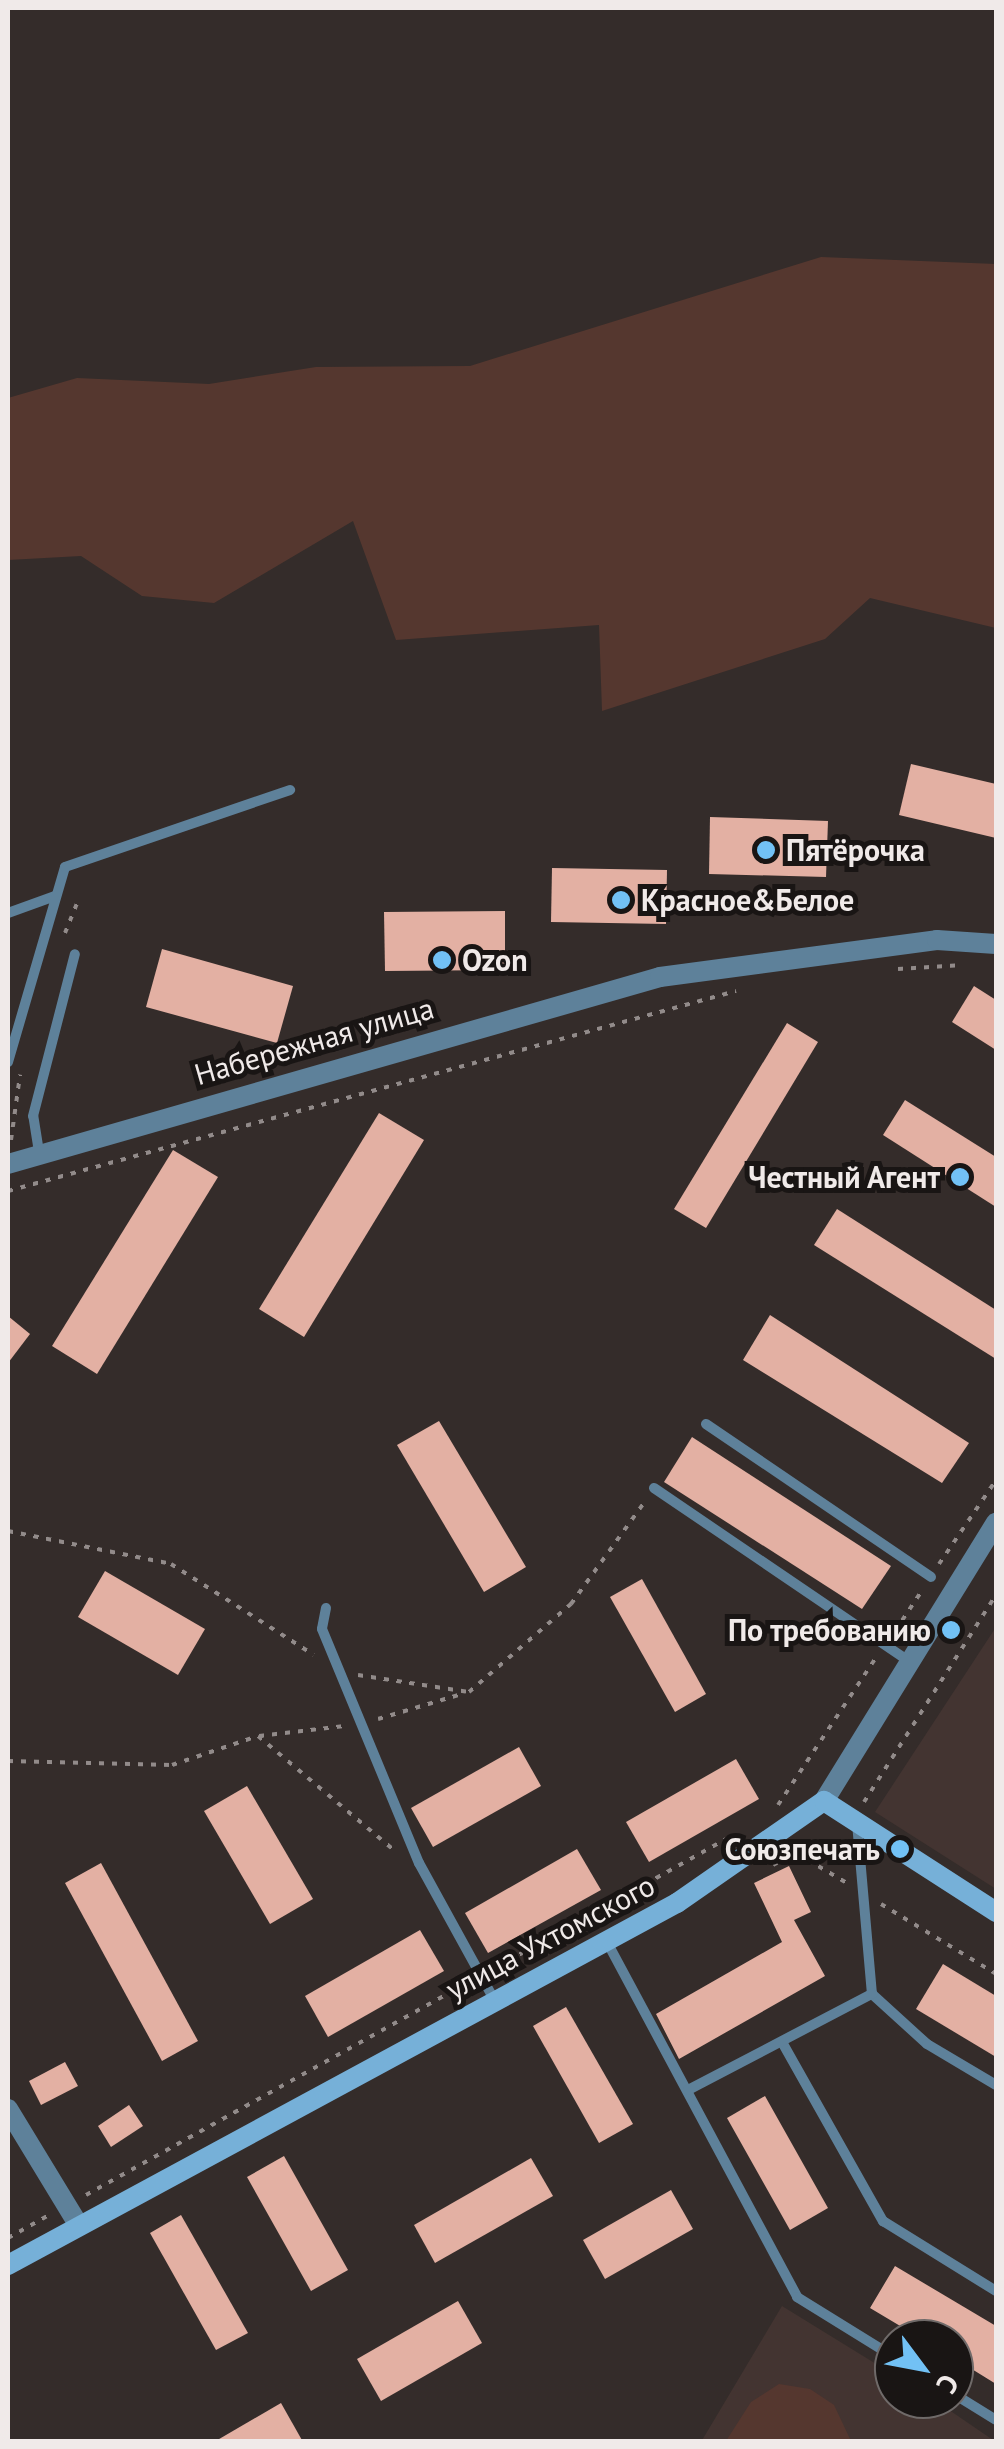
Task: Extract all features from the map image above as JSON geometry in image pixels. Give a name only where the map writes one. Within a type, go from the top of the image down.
[{"type":"street","name":"Набережная улица","points":[[8,1164],[39,1152],[660,978],[937,940],[996,944]]},
{"type":"street","name":"улица Ухтомского","points":[[8,2264],[676,1903],[824,1802],[906,1659],[996,1523]]},
{"type":"street","points":[[824,1802],[858,1816],[996,1912]]},
{"type":"street","points":[[8,2109],[79,2226]]},
{"type":"lane","points":[[8,1062],[65,867],[290,790]]},
{"type":"lane","points":[[8,913],[56,896]]},
{"type":"lane","points":[[39,1152],[33,1116],[75,954]]},
{"type":"lane","points":[[706,1424],[931,1576]]},
{"type":"lane","points":[[654,1488],[906,1659]]},
{"type":"lane","points":[[326,1608],[322,1629],[419,1864],[495,2001]]},
{"type":"lane","points":[[858,1816],[872,1994],[927,2044],[996,2085]]},
{"type":"lane","points":[[607,1941],[797,2297],[874,2345]]},
{"type":"lane","points":[[688,2090],[872,1994]]},
{"type":"lane","points":[[782,2042],[883,2220],[996,2291]]},
{"type":"lane","points":[[974,2406],[996,2420]]},
{"type":"path","points":[[888,970],[984,964]]},
{"type":"path","points":[[8,1191],[756,985]]},
{"type":"path","points":[[8,1531],[171,1564],[338,1672],[469,1692],[571,1604],[654,1488]]},
{"type":"path","points":[[858,1816],[996,1595]]},
{"type":"path","points":[[8,1761],[172,1764],[258,1736],[399,1855]]},
{"type":"path","points":[[8,2238],[738,1833]]},
{"type":"path","points":[[796,1852],[996,1974]]},
{"type":"shaded area","points":[[821,257],[996,264],[996,628],[870,598],[825,639],[602,711],[599,625],[396,640],[353,521],[214,603],[142,596],[81,556],[8,560],[8,398],[77,378],[209,384],[316,367],[470,366]]},
{"type":"shaded area","points":[[996,1627],[996,1889],[875,1812]]},
{"type":"shaded area","points":[[782,2306],[874,2363],[874,2419],[962,2419],[996,2442],[701,2442]]},
{"type":"shaded area","points":[[779,2384],[810,2389],[834,2405],[851,2441],[726,2441],[751,2402]]},
{"type":"building","points":[[911,764],[996,784],[996,838],[899,815]]},
{"type":"building","points":[[710,817],[828,821],[826,877],[709,874]]},
{"type":"building","points":[[552,868],[667,870],[666,924],[551,922]]},
{"type":"building","points":[[505,911],[505,970],[385,971],[384,912]]},
{"type":"building","points":[[162,949],[293,986],[277,1043],[146,1007]]},
{"type":"building","points":[[974,986],[996,1000],[996,1050],[952,1022]]},
{"type":"building","points":[[787,1023],[818,1042],[706,1228],[674,1209]]},
{"type":"building","points":[[905,1100],[996,1157],[996,1207],[883,1135]]},
{"type":"building","points":[[379,1113],[424,1140],[304,1337],[259,1309]]},
{"type":"building","points":[[173,1150],[218,1177],[97,1374],[52,1346]]},
{"type":"building","points":[[837,1209],[996,1310],[996,1359],[814,1245]]},
{"type":"building","points":[[770,1315],[969,1443],[942,1483],[743,1360]]},
{"type":"building","points":[[8,1316],[30,1334],[8,1363]]},
{"type":"building","points":[[439,1421],[526,1567],[484,1592],[397,1445]]},
{"type":"building","points":[[692,1437],[891,1566],[862,1609],[664,1482]]},
{"type":"building","points":[[105,1571],[205,1629],[178,1675],[78,1617]]},
{"type":"building","points":[[642,1579],[706,1694],[675,1712],[610,1597]]},
{"type":"building","points":[[519,1747],[541,1786],[433,1847],[411,1808]]},
{"type":"building","points":[[736,1759],[759,1799],[649,1862],[626,1822]]},
{"type":"building","points":[[247,1786],[313,1899],[270,1924],[204,1811]]},
{"type":"building","points":[[577,1849],[601,1890],[488,1953],[465,1913]]},
{"type":"building","points":[[101,1863],[198,2041],[162,2061],[65,1883]]},
{"type":"building","points":[[789,1866],[811,1912],[794,1920],[825,1976],[679,2059],[656,2014],[782,1942],[754,1883]]},
{"type":"building","points":[[420,1930],[444,1971],[328,2037],[305,1996]]},
{"type":"building","points":[[943,1964],[996,1996],[996,2057],[916,2009]]},
{"type":"building","points":[[566,2007],[633,2124],[599,2143],[533,2026]]},
{"type":"building","points":[[65,2062],[78,2086],[41,2105],[29,2081]]},
{"type":"building","points":[[765,2096],[828,2208],[790,2230],[727,2118]]},
{"type":"building","points":[[129,2105],[143,2126],[111,2147],[98,2126]]},
{"type":"building","points":[[284,2156],[348,2270],[311,2291],[247,2177]]},
{"type":"building","points":[[531,2158],[553,2196],[435,2263],[414,2225]]},
{"type":"building","points":[[671,2190],[693,2229],[605,2279],[583,2240]]},
{"type":"building","points":[[181,2215],[248,2333],[216,2350],[150,2233]]},
{"type":"building","points":[[895,2266],[996,2326],[996,2384],[974,2370],[974,2319],[888,2319],[870,2308]]},
{"type":"building","points":[[458,2301],[482,2343],[381,2401],[357,2359]]},
{"type":"building","points":[[281,2403],[303,2442],[214,2442]]},
{"type":"place","name":"Пятёрочка","points":[[766,850]]},
{"type":"place","name":"Красное&Белое","points":[[621,900]]},
{"type":"place","name":"Ozon","points":[[442,960]]},
{"type":"place","name":"Честный Агент","points":[[960,1177]]},
{"type":"place","name":"По требованию","points":[[951,1630]]},
{"type":"place","name":"Союзпечать","points":[[900,1849]]}]
